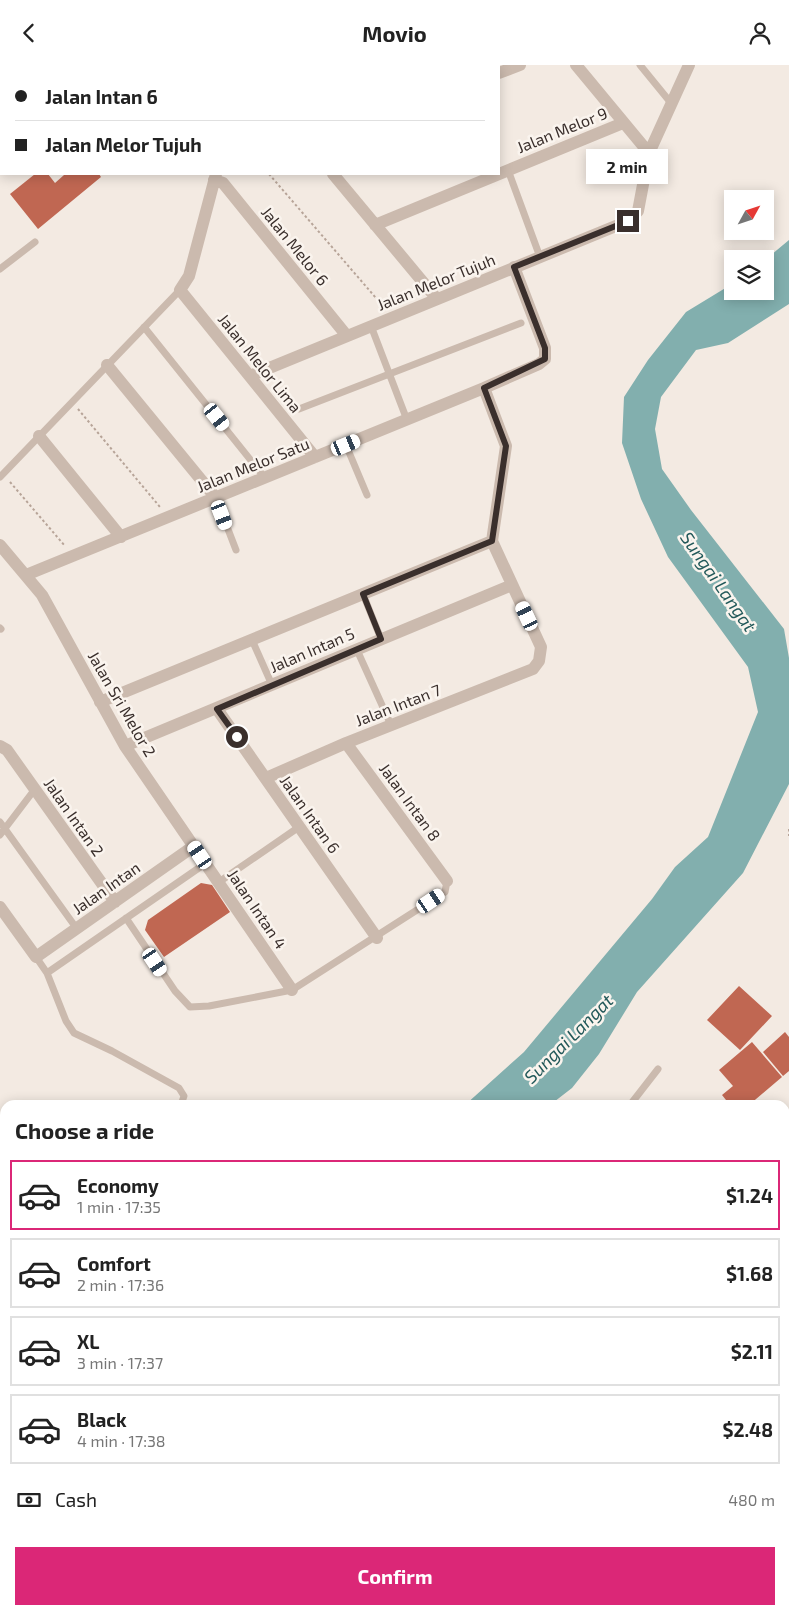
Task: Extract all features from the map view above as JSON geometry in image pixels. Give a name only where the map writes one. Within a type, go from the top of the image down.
[{"type":"street","points":[[500,73],[520,65]]},
{"type":"street","points":[[576,65],[649,153],[689,65]]},
{"type":"street","name":"Jalan Melor 9","points":[[502,172],[623,123]]},
{"type":"street","name":"Jalan Melor Tujuh","points":[[250,376],[634,217],[638,211],[649,153]]},
{"type":"street","points":[[334,175],[437,299]]},
{"type":"street","name":"Jalan Melor 9","points":[[375,225],[495,175]]},
{"type":"street","points":[[180,290],[189,276],[215,177]]},
{"type":"street","name":"Jalan Melor 6","points":[[215,177],[223,183],[347,336]]},
{"type":"street","name":"Jalan Melor Satu","points":[[26,575],[484,388],[545,359],[545,348],[514,267]]},
{"type":"street","name":"Jalan Melor Lima","points":[[180,290],[315,457]]},
{"type":"street","points":[[107,365],[216,498]]},
{"type":"street","points":[[484,388],[506,446],[492,541],[512,585]]},
{"type":"street","points":[[39,436],[121,537]]},
{"type":"street","points":[[100,702],[492,541]]},
{"type":"street","name":"Jalan Sri Melor 2","points":[[0,545],[26,575],[55,615],[100,702],[125,745],[194,846]]},
{"type":"street","name":"Jalan Intan 5","points":[[125,745],[217,709],[512,585]]},
{"type":"street","name":"Jalan Intan 7","points":[[266,778],[346,743],[533,669],[539,661],[541,647],[512,585]]},
{"type":"street","name":"Jalan Intan 6","points":[[217,709],[377,938]]},
{"type":"street","name":"Jalan Intan 8","points":[[346,743],[447,881]]},
{"type":"street","name":"Jalan Intan 2","points":[[4,748],[115,902]]},
{"type":"street","name":"Jalan Intan 4","points":[[194,846],[292,990]]},
{"type":"street","name":"Jalan Intan","points":[[36,957],[194,846]]},
{"type":"street","points":[[0,907],[36,957]]},
{"type":"lane","points":[[640,65],[671,103]]},
{"type":"lane","points":[[502,172],[540,257]]},
{"type":"lane","points":[[0,269],[35,242]]},
{"type":"lane","points":[[2,476],[180,290]]},
{"type":"lane","points":[[299,409],[521,323]]},
{"type":"lane","points":[[371,326],[407,420]]},
{"type":"lane","points":[[144,327],[266,478]]},
{"type":"lane","points":[[346,445],[367,495]]},
{"type":"lane","points":[[216,498],[236,550]]},
{"type":"lane","points":[[363,594],[381,639]]},
{"type":"lane","points":[[252,640],[272,685]]},
{"type":"lane","points":[[356,649],[391,725]]},
{"type":"lane","points":[[0,835],[35,789]]},
{"type":"lane","points":[[0,822],[77,929]]},
{"type":"lane","points":[[219,882],[300,827]]},
{"type":"lane","points":[[47,973],[206,863]]},
{"type":"lane","points":[[126,918],[175,991],[190,1007],[209,1006],[292,990],[377,938],[444,893],[447,881]]},
{"type":"lane","points":[[36,957],[47,973],[66,1021],[74,1033],[112,1051],[179,1088],[184,1096],[183,1100]]},
{"type":"lane","points":[[634,1100],[658,1069]]},
{"type":"path","points":[[270,175],[376,298]]},
{"type":"path","points":[[72,401],[168,517]]},
{"type":"path","points":[[2,476],[74,556]]},
{"type":"path","points":[[789,829],[789,836]]},
{"type":"water","name":"Sungai Langat","points":[[789,240],[789,304],[728,343],[696,350],[661,397],[655,429],[662,469],[691,510],[784,629],[789,658],[789,784],[743,873],[637,992],[599,1054],[572,1088],[556,1100],[471,1100],[524,1052],[652,899],[675,867],[708,837],[758,712],[748,667],[668,557],[641,499],[622,443],[624,397],[648,360],[686,312],[724,289],[724,300],[774,300],[774,252]]},
{"type":"building","points":[[34,175],[49,175],[55,183],[64,175],[100,175],[101,177],[38,229],[10,194]]},
{"type":"building","points":[[201,883],[212,885],[230,912],[164,957],[145,930],[148,920]]},
{"type":"building","points":[[739,986],[772,1016],[740,1050],[707,1020]]},
{"type":"building","points":[[785,1032],[789,1037],[789,1071],[783,1076],[763,1052]]},
{"type":"building","points":[[752,1042],[782,1077],[755,1100],[726,1100],[722,1095],[733,1086],[719,1070]]},
{"type":"route","points":[[237,737],[217,709],[381,639],[363,594],[492,541],[506,446],[484,388],[538,364],[545,359],[545,348],[514,267],[628,221]]}]
